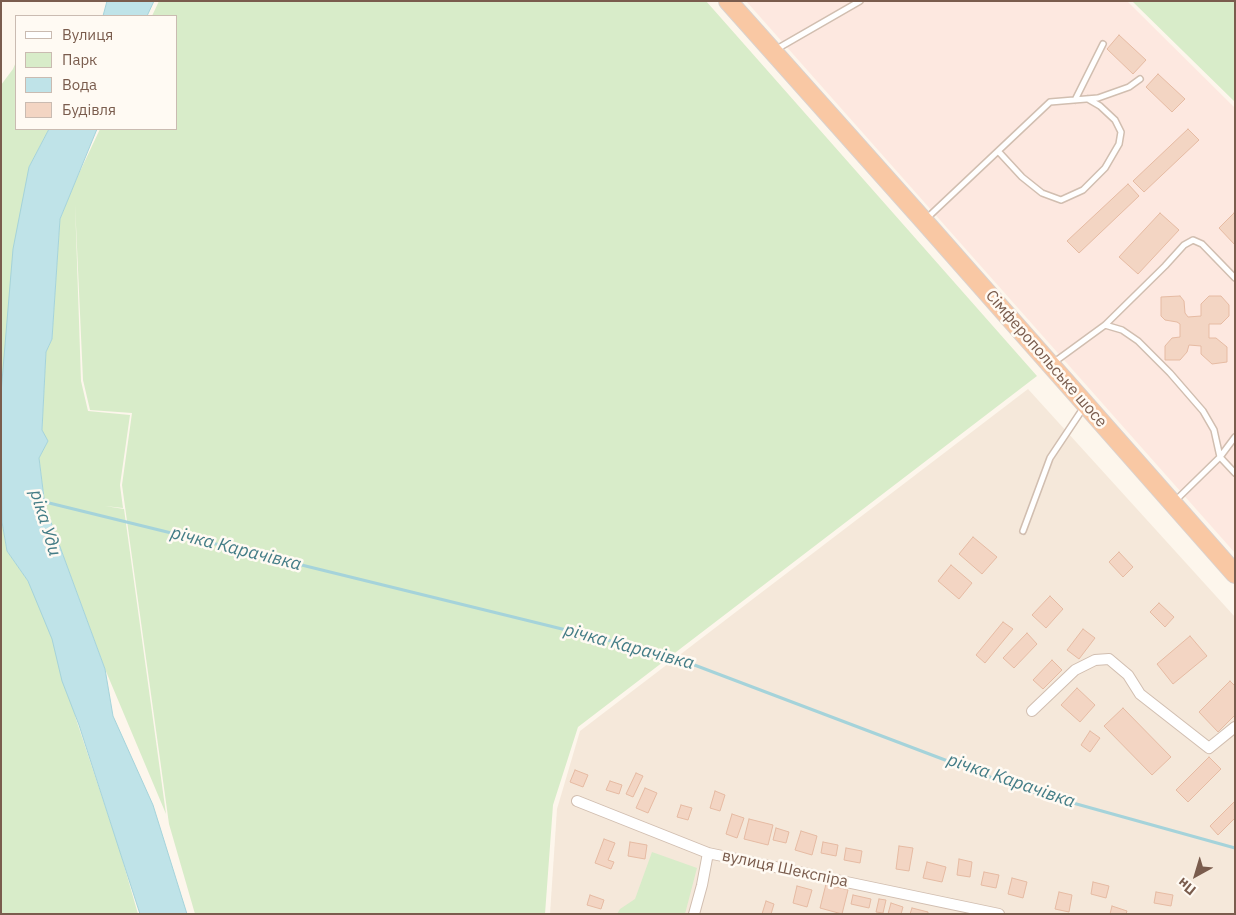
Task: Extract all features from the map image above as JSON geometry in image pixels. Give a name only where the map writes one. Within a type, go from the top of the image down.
[{"type":"highway","name":"Сімферопольське шосе","points":[[728,1],[1235,574]]},
{"type":"street","points":[[1032,711],[1075,670],[1095,660],[1109,659],[1128,675],[1140,694],[1210,748],[1235,728]]},
{"type":"street","name":"вулиця Шекспіра","points":[[577,802],[708,853],[999,914]]},
{"type":"street","points":[[694,914],[708,853]]},
{"type":"lane","points":[[772,51],[860,1]]},
{"type":"lane","points":[[1075,100],[1103,44]]},
{"type":"lane","points":[[924,221],[1050,102],[1098,98],[1129,87],[1140,79]]},
{"type":"lane","points":[[998,151],[1022,177],[1042,194],[1061,200],[1083,190],[1105,168],[1119,144],[1121,132],[1115,120],[1100,106],[1087,99]]},
{"type":"lane","points":[[1051,365],[1105,325],[1184,245],[1193,240],[1202,244],[1235,278]]},
{"type":"lane","points":[[1105,325],[1122,330],[1138,341],[1170,373],[1203,411],[1214,430],[1220,456],[1235,473]]},
{"type":"lane","points":[[1023,530],[1050,458],[1085,404]]},
{"type":"lane","points":[[1172,503],[1220,456],[1235,437]]},
{"type":"shaded area","points":[[746,1],[1127,1],[1235,108],[1235,553]]},
{"type":"shaded area","points":[[1028,389],[1235,617],[1235,914],[550,914],[557,809],[580,731]]},
{"type":"green space","points":[[159,1],[706,1],[1037,376],[578,727],[553,805],[545,914],[195,914],[169,824],[122,485],[132,413],[90,410],[83,380],[75,203],[81,381],[88,411],[130,415],[120,485],[123,508],[105,506],[124,509],[166,814],[105,669],[45,506],[39,458],[48,441],[42,431],[46,352],[52,339],[60,219],[74,184],[100,130],[178,130],[178,15],[152,15]]},
{"type":"green space","points":[[1132,1],[1235,1],[1235,102]]},
{"type":"green space","points":[[15,64],[15,130],[48,130],[29,167],[1,459],[1,85]]},
{"type":"green space","points":[[1,493],[2,522],[7,551],[28,581],[53,630],[76,719],[119,848],[138,914],[1,914]]},
{"type":"green space","points":[[652,852],[697,868],[685,914],[617,914],[620,909],[635,899]]},
{"type":"water","points":[[107,1],[154,1],[147,15],[103,15]]},
{"type":"water","name":"ріка Уди","points":[[48,130],[97,130],[60,219],[52,339],[46,352],[42,430],[48,441],[39,458],[45,506],[105,669],[113,716],[153,805],[187,914],[140,914],[79,725],[62,681],[52,639],[28,581],[7,551],[2,522],[1,393],[13,249],[29,167]]},
{"type":"building","points":[[1119,35],[1146,60],[1133,74],[1107,49]]},
{"type":"building","points":[[1158,74],[1185,99],[1172,112],[1146,87]]},
{"type":"building","points":[[1188,129],[1199,140],[1144,192],[1133,181]]},
{"type":"building","points":[[1128,184],[1139,196],[1079,253],[1067,241]]},
{"type":"building","points":[[1160,213],[1179,230],[1138,274],[1119,257]]},
{"type":"building","points":[[1235,214],[1235,245],[1219,228]]},
{"type":"building","points":[[1180,296],[1184,301],[1185,313],[1188,317],[1201,316],[1201,304],[1209,296],[1221,296],[1229,305],[1229,316],[1221,324],[1209,324],[1209,338],[1216,338],[1227,347],[1227,362],[1212,364],[1201,354],[1201,346],[1189,345],[1187,352],[1180,360],[1165,360],[1165,346],[1172,338],[1180,337],[1180,324],[1165,320],[1161,316],[1161,297]]},
{"type":"building","points":[[973,537],[997,557],[982,574],[959,554]]},
{"type":"building","points":[[1119,552],[1133,567],[1123,577],[1109,562]]},
{"type":"building","points":[[951,565],[972,583],[959,599],[938,581]]},
{"type":"building","points":[[1050,596],[1063,609],[1046,628],[1032,615]]},
{"type":"building","points":[[1159,603],[1174,617],[1165,627],[1150,612]]},
{"type":"building","points":[[1003,622],[1013,629],[985,663],[976,655]]},
{"type":"building","points":[[1083,629],[1095,638],[1079,659],[1067,650]]},
{"type":"building","points":[[1027,633],[1037,644],[1014,668],[1003,658]]},
{"type":"building","points":[[1190,636],[1207,656],[1173,684],[1157,664]]},
{"type":"building","points":[[1052,660],[1062,670],[1043,689],[1033,680]]},
{"type":"building","points":[[1230,681],[1235,686],[1235,715],[1218,732],[1199,712]]},
{"type":"building","points":[[1077,688],[1095,705],[1080,722],[1061,705]]},
{"type":"building","points":[[1123,708],[1171,757],[1152,775],[1104,726]]},
{"type":"building","points":[[1090,731],[1100,738],[1090,752],[1081,745]]},
{"type":"building","points":[[1209,757],[1221,769],[1188,802],[1176,790]]},
{"type":"building","points":[[575,770],[588,775],[583,787],[570,782]]},
{"type":"building","points":[[636,773],[643,776],[633,797],[626,794]]},
{"type":"building","points":[[610,781],[622,785],[619,794],[606,790]]},
{"type":"building","points":[[645,788],[657,793],[648,813],[636,808]]},
{"type":"building","points":[[715,791],[725,795],[720,811],[710,808]]},
{"type":"building","points":[[1235,801],[1235,818],[1218,835],[1210,826]]},
{"type":"building","points":[[681,805],[692,808],[688,820],[677,817]]},
{"type":"building","points":[[732,814],[744,818],[737,838],[726,834]]},
{"type":"building","points":[[749,819],[773,825],[768,845],[744,839]]},
{"type":"building","points":[[776,828],[789,832],[786,843],[773,840]]},
{"type":"building","points":[[801,831],[817,836],[812,855],[795,850]]},
{"type":"building","points":[[604,839],[615,843],[608,860],[614,862],[611,869],[595,863]]},
{"type":"building","points":[[630,842],[647,845],[645,859],[628,856]]},
{"type":"building","points":[[823,842],[838,845],[836,856],[821,853]]},
{"type":"building","points":[[899,846],[913,848],[909,871],[896,869]]},
{"type":"building","points":[[846,848],[862,851],[860,863],[844,860]]},
{"type":"building","points":[[959,859],[972,862],[970,877],[957,875]]},
{"type":"building","points":[[927,862],[946,867],[942,882],[923,878]]},
{"type":"building","points":[[984,872],[999,875],[996,888],[981,885]]},
{"type":"building","points":[[1012,878],[1027,882],[1023,898],[1008,894]]},
{"type":"building","points":[[1093,882],[1109,886],[1106,898],[1091,894]]},
{"type":"building","points":[[826,884],[848,890],[842,914],[820,908]]},
{"type":"building","points":[[797,886],[812,890],[807,907],[793,903]]},
{"type":"building","points":[[1059,892],[1072,895],[1069,912],[1055,909]]},
{"type":"building","points":[[1156,892],[1173,895],[1171,906],[1154,903]]},
{"type":"building","points":[[590,895],[604,900],[601,909],[587,905]]},
{"type":"building","points":[[853,895],[871,899],[869,908],[851,904]]},
{"type":"building","points":[[879,899],[886,900],[883,913],[876,912]]},
{"type":"building","points":[[766,901],[774,904],[771,914],[762,914]]},
{"type":"building","points":[[891,903],[903,907],[901,914],[888,914]]},
{"type":"building","points":[[1112,906],[1127,911],[1126,914],[1110,914]]},
{"type":"building","points":[[912,908],[928,912],[928,914],[910,914]]},
{"type":"waterway","name":"річка Карачівка","points":[[41,501],[668,655],[1019,788],[1235,848]]}]
